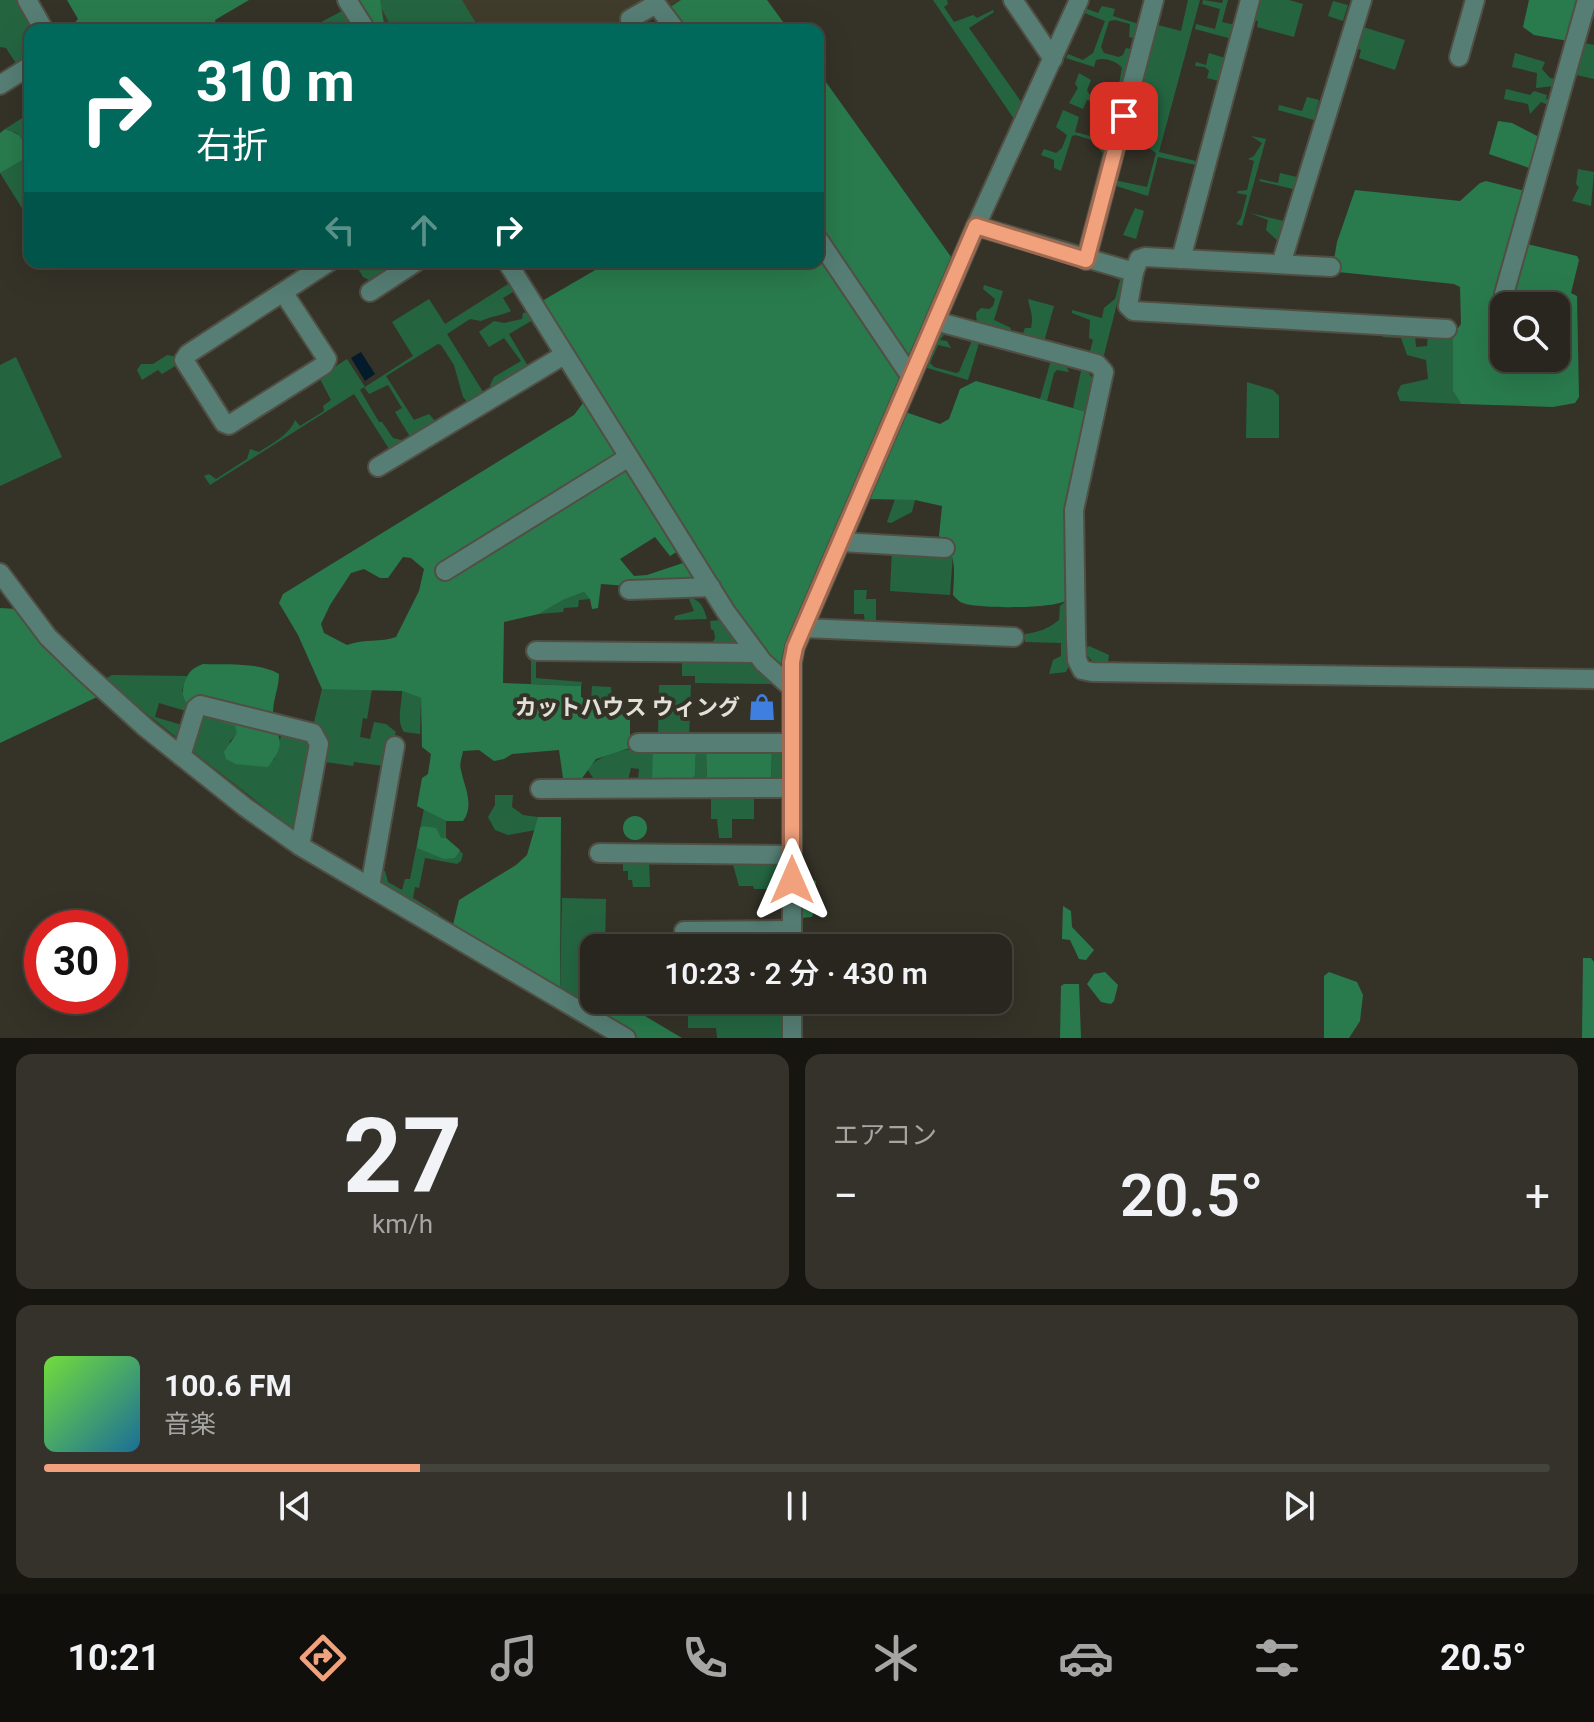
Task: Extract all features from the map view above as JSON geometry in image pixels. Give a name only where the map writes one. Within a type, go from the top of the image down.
[{"type":"street","points":[[27,0],[41,24]]},
{"type":"street","points":[[347,0],[362,24]]},
{"type":"street","points":[[1013,0],[1053,59]]},
{"type":"street","points":[[792,934],[792,662],[976,226],[1079,0]]},
{"type":"street","points":[[1086,260],[1154,0]]},
{"type":"street","points":[[1181,259],[1250,0]]},
{"type":"street","points":[[1281,264],[1362,0]]},
{"type":"street","points":[[1459,57],[1475,0]]},
{"type":"street","points":[[1505,292],[1587,0]]},
{"type":"street","points":[[630,19],[656,4],[671,24]]},
{"type":"street","points":[[0,85],[24,70]]},
{"type":"street","points":[[976,226],[1134,272]]},
{"type":"street","points":[[824,248],[911,377]]},
{"type":"street","points":[[1331,267],[1145,257],[1139,259],[1134,272],[1128,306],[1133,311],[1447,329]]},
{"type":"street","points":[[283,292],[327,359],[324,365],[229,425],[224,423],[184,360],[188,354],[283,292],[320,268]]},
{"type":"street","points":[[370,292],[407,268]]},
{"type":"street","points":[[511,268],[711,587],[756,653],[792,688]]},
{"type":"street","points":[[935,321],[1097,364],[1104,372],[1074,510],[1076,640],[1077,660],[1082,670],[1594,679]]},
{"type":"street","points":[[378,467],[564,355]]},
{"type":"street","points":[[445,571],[629,457]]},
{"type":"street","points":[[841,542],[945,548]]},
{"type":"street","points":[[0,573],[48,637],[136,718],[245,807],[300,846],[626,1038]]},
{"type":"street","points":[[629,590],[711,587]]},
{"type":"street","points":[[804,628],[1014,637]]},
{"type":"street","points":[[536,651],[756,653]]},
{"type":"street","points":[[181,756],[196,708],[200,705],[313,733],[319,744],[300,846]]},
{"type":"street","points":[[638,743],[792,743]]},
{"type":"street","points":[[370,887],[395,746]]},
{"type":"street","points":[[540,789],[792,788]]},
{"type":"street","points":[[599,853],[792,855]]},
{"type":"street","points":[[684,931],[724,934]]},
{"type":"street","points":[[792,1014],[792,1038]]},
{"type":"shaded area","points":[[354,0],[681,0],[645,24],[369,24]]},
{"type":"green space","points":[[0,0],[21,0],[35,24],[24,24],[24,61],[17,65],[6,48],[0,47]]},
{"type":"green space","points":[[67,0],[249,0],[215,20],[216,24],[74,24],[78,19]]},
{"type":"green space","points":[[351,0],[380,0],[384,24],[366,24]]},
{"type":"green space","points":[[377,0],[462,0],[476,24],[390,24]]},
{"type":"green space","points":[[681,0],[767,0],[785,24],[672,24],[666,10]]},
{"type":"green space","points":[[933,0],[947,0],[948,4],[944,7],[954,22],[973,15],[977,18],[993,10],[969,28],[1022,103],[1014,119]]},
{"type":"green space","points":[[1188,0],[1200,0],[1159,152],[1196,161],[1196,165],[1158,157],[1148,196],[1113,185],[1114,180],[1147,187],[1156,153],[1149,148],[1158,111],[1132,104],[1154,24],[1181,31]]},
{"type":"green space","points":[[1203,0],[1222,3],[1228,0],[1222,22],[1235,25],[1232,39],[1195,29],[1196,24],[1215,29],[1220,9],[1202,4]]},
{"type":"green space","points":[[1258,0],[1289,0],[1303,4],[1294,37],[1257,27],[1258,21],[1253,20]]},
{"type":"green space","points":[[1529,0],[1579,0],[1568,41],[1534,35],[1523,27]]},
{"type":"green space","points":[[1333,1],[1348,5],[1343,21],[1328,16]]},
{"type":"green space","points":[[1102,6],[1115,9],[1113,16],[1142,25],[1138,39],[1129,37],[1130,24],[1109,21],[1101,47],[1104,53],[1119,57],[1126,48],[1135,50],[1118,120],[1109,117],[1111,108],[1108,104],[1087,100],[1083,109],[1069,103],[1078,88],[1075,84],[1079,73],[1091,80],[1087,90],[1089,94],[1108,100],[1118,86],[1122,68],[1114,62],[1096,60],[1094,67],[1066,58],[1068,54],[1083,60],[1093,53],[1105,21],[1082,12],[1085,8],[1098,13]]},
{"type":"green space","points":[[342,11],[350,24],[317,24]]},
{"type":"green space","points":[[643,21],[646,24],[614,24]]},
{"type":"green space","points":[[1363,27],[1405,40],[1395,70],[1359,58],[1361,50],[1356,48]]},
{"type":"green space","points":[[1580,42],[1594,45],[1594,79],[1572,74]]},
{"type":"green space","points":[[1209,53],[1225,58],[1219,81],[1207,78],[1209,71],[1205,67],[1195,66],[1196,62],[1206,65]]},
{"type":"green space","points":[[1515,53],[1545,62],[1542,69],[1550,78],[1556,79],[1555,86],[1536,88],[1537,73],[1512,67]]},
{"type":"green space","points":[[824,79],[954,261],[894,408],[940,424],[949,419],[960,389],[976,381],[1087,412],[1067,600],[1016,607],[962,602],[953,595],[952,556],[939,536],[942,506],[915,500],[868,499],[788,657],[780,666],[773,665],[688,545],[670,556],[655,537],[620,559],[634,576],[683,563],[694,581],[628,586],[601,584],[598,608],[592,609],[590,599],[584,592],[539,614],[504,622],[503,683],[581,686],[581,697],[591,702],[616,702],[630,716],[630,748],[596,759],[580,781],[567,782],[563,778],[559,750],[512,754],[494,761],[479,750],[463,751],[460,768],[468,809],[463,821],[446,821],[417,806],[422,778],[428,774],[431,754],[422,747],[421,698],[402,691],[322,689],[298,635],[279,603],[283,594],[574,415],[589,387],[542,301],[599,268],[824,268]],"holes":[[[403,557],[411,558],[424,569],[419,591],[396,637],[347,645],[324,633],[321,624],[351,573],[364,569],[380,578],[388,578]]]},
{"type":"green space","points":[[1506,89],[1530,95],[1534,91],[1547,95],[1546,99],[1552,101],[1551,106],[1541,102],[1530,114],[1528,104],[1504,99]]},
{"type":"green space","points":[[1307,97],[1319,100],[1314,120],[1278,110],[1279,105],[1302,111]]},
{"type":"green space","points":[[1063,110],[1079,117],[1075,132],[1098,138],[1104,128],[1115,129],[1111,141],[1106,141],[1103,148],[1110,151],[1105,156],[1092,140],[1075,135],[1072,136],[1061,171],[1054,168],[1054,160],[1041,155],[1044,149],[1056,153],[1062,148],[1067,135],[1056,127]]},
{"type":"green space","points":[[24,117],[24,211],[0,173],[17,133],[5,129]]},
{"type":"green space","points":[[1498,121],[1512,123],[1541,138],[1535,170],[1489,154]]},
{"type":"green space","points":[[5,129],[20,137],[23,154],[22,160],[0,173],[0,133]]},
{"type":"green space","points":[[1251,136],[1266,139],[1242,226],[1236,224],[1241,218],[1247,195],[1237,193],[1247,190],[1254,161],[1248,159],[1254,156],[1262,143]]},
{"type":"green space","points":[[1578,169],[1594,172],[1591,206],[1572,201],[1579,187],[1576,184]]},
{"type":"green space","points":[[1280,173],[1297,177],[1293,189],[1259,181],[1278,183]]},
{"type":"green space","points":[[1486,181],[1529,192],[1523,243],[1577,256],[1579,260],[1571,293],[1577,296],[1579,397],[1575,403],[1553,407],[1461,404],[1453,391],[1453,335],[1461,324],[1460,287],[1338,272],[1333,265],[1337,242],[1355,190],[1460,201]]},
{"type":"green space","points":[[1135,208],[1144,211],[1136,239],[1123,235]]},
{"type":"green space","points":[[1250,213],[1284,221],[1278,241],[1266,230],[1268,220]]},
{"type":"green space","points":[[358,268],[395,268],[373,282],[363,277]]},
{"type":"green space","points":[[1111,273],[1120,275],[1123,280],[1103,359],[1089,355],[1093,340],[1089,338],[1090,320],[1072,313],[1072,310],[1102,318],[1104,308],[1115,299],[1120,280],[1110,276]]},
{"type":"green space","points":[[511,282],[516,290],[503,298],[511,311],[481,321],[470,319],[447,334],[485,395],[469,404],[463,397],[454,365],[438,344],[386,376],[414,420],[429,414],[438,424],[412,440],[395,412],[402,408],[388,385],[369,394],[364,387],[360,390],[379,422],[393,438],[401,440],[403,445],[391,452],[354,394],[210,485],[204,476],[209,474],[216,479],[247,459],[250,449],[259,452],[280,438],[295,420],[300,426],[324,411],[323,406],[331,400],[319,377],[347,359],[365,387],[413,356],[392,322],[429,299],[445,324]]},
{"type":"green space","points":[[984,285],[1003,291],[994,320],[1011,328],[1009,333],[977,324],[976,313],[981,308],[989,309],[995,299],[983,289]]},
{"type":"green space","points":[[1028,299],[1054,306],[1044,342],[1022,336],[1025,328],[1031,328],[1032,324]]},
{"type":"green space","points":[[528,312],[533,320],[509,334],[529,368],[492,390],[490,385],[494,377],[521,361],[504,338],[489,347],[479,332],[494,321],[504,323],[522,319],[523,313]]},
{"type":"green space","points":[[939,332],[946,332],[940,340],[947,341],[951,348],[938,345],[930,363],[956,373],[973,338],[980,340],[968,380],[924,367]]},
{"type":"green space","points":[[1382,332],[1415,334],[1416,347],[1427,346],[1428,334],[1453,335],[1453,391],[1461,404],[1400,401],[1397,393],[1401,385],[1428,379],[1426,360],[1407,355],[1401,338],[1383,337]]},
{"type":"green space","points":[[167,355],[173,356],[177,365],[162,374],[158,370],[142,380],[137,370],[141,364],[153,364]]},
{"type":"green space","points":[[16,357],[62,457],[0,486],[0,365]]},
{"type":"green space","points":[[1051,360],[1065,363],[1069,372],[1057,370],[1054,373],[1047,401],[1040,399]]},
{"type":"green space","points":[[1086,370],[1094,380],[1087,412],[1073,408],[1081,371]]},
{"type":"green space","points":[[1247,382],[1273,390],[1279,396],[1279,438],[1246,438]]},
{"type":"green space","points":[[895,499],[915,500],[912,512],[891,523],[887,522]]},
{"type":"green space","points":[[892,550],[953,553],[950,595],[890,591]]},
{"type":"green space","points":[[854,590],[867,590],[866,599],[876,599],[873,625],[865,625],[864,614],[854,614]]},
{"type":"green space","points":[[584,592],[591,599],[579,600],[578,607],[539,614],[563,600]]},
{"type":"green space","points":[[689,599],[702,606],[707,619],[674,620],[675,616],[694,611]]},
{"type":"green space","points":[[1067,600],[1069,666],[1066,672],[1049,674],[1053,660],[1061,656],[1061,643],[1025,642],[1025,634],[1043,630],[1059,620],[1060,606]]},
{"type":"green space","points":[[0,608],[17,609],[97,697],[0,743]]},
{"type":"green space","points":[[721,620],[739,644],[711,645],[715,638],[710,621]]},
{"type":"green space","points":[[1089,646],[1109,655],[1108,663],[1091,660],[1084,650]]},
{"type":"green space","points":[[531,654],[567,656],[570,660],[536,660],[536,678],[582,682],[581,686],[531,684]]},
{"type":"green space","points":[[743,657],[772,684],[695,683],[695,676],[682,676],[682,658]]},
{"type":"green space","points":[[203,664],[252,666],[279,674],[273,713],[280,744],[268,767],[236,764],[226,759],[224,752],[237,733],[235,726],[198,712],[185,700],[183,692],[187,678],[192,670]]},
{"type":"green space","points":[[112,675],[187,676],[182,690],[190,709],[181,738],[107,682]],"holes":[[[159,703],[186,711],[182,725],[155,717]]]},
{"type":"green space","points":[[659,685],[691,685],[689,738],[658,737]]},
{"type":"green space","points":[[592,686],[611,687],[612,702],[591,702]]},
{"type":"green space","points":[[322,689],[372,689],[367,719],[363,718],[360,737],[370,739],[374,722],[386,724],[396,732],[384,766],[319,761],[314,722]]},
{"type":"green space","points":[[402,691],[421,698],[420,734],[404,732],[400,717]]},
{"type":"green space","points":[[200,713],[235,726],[238,733],[229,742],[274,760],[281,736],[277,727],[313,740],[296,832],[191,750]]},
{"type":"green space","points":[[655,747],[652,779],[638,780],[639,769],[631,768],[628,780],[596,782],[587,769],[609,754]]},
{"type":"green space","points":[[772,747],[783,748],[786,780],[771,783]]},
{"type":"green space","points":[[772,747],[771,783],[707,781],[706,750]]},
{"type":"green space","points":[[653,749],[696,749],[695,775],[690,782],[652,779]]},
{"type":"green space","points":[[696,749],[706,750],[707,781],[690,782],[695,775]]},
{"type":"green space","points":[[711,793],[754,793],[754,819],[732,819],[732,838],[719,838],[717,819],[711,819]]},
{"type":"green space","points":[[495,795],[513,795],[512,807],[523,815],[538,817],[536,830],[508,835],[495,830],[488,817],[495,805]]},
{"type":"green space","points":[[424,809],[446,821],[446,838],[463,854],[457,864],[425,858],[419,888],[415,887],[413,898],[439,914],[438,918],[383,886],[378,878],[380,870],[385,871],[388,882],[402,890],[405,879],[410,879]]},
{"type":"green space","points":[[635,816],[646,823],[647,828],[640,839],[635,840],[624,833],[623,828],[630,817]]},
{"type":"green space","points":[[538,817],[561,817],[560,989],[452,929],[459,900],[527,855]]},
{"type":"green space","points":[[423,826],[436,828],[441,838],[446,838],[460,850],[455,858],[444,859],[417,848]]},
{"type":"green space","points":[[623,860],[649,861],[650,887],[633,887],[632,880],[628,880],[628,871],[623,871]]},
{"type":"green space","points":[[732,861],[787,863],[784,919],[781,919],[781,908],[777,906],[778,893],[773,889],[739,886]]},
{"type":"green space","points":[[798,878],[816,881],[816,905],[812,917],[800,918]]},
{"type":"green space","points":[[562,898],[606,899],[605,934],[580,934],[580,1001],[560,990]]},
{"type":"green space","points":[[1063,906],[1071,911],[1072,927],[1094,950],[1086,960],[1079,959],[1070,940],[1062,939]]},
{"type":"green space","points":[[1583,958],[1591,958],[1594,962],[1594,1038],[1582,1038]]},
{"type":"green space","points":[[1105,972],[1118,985],[1111,1004],[1101,1002],[1087,984],[1094,974]]},
{"type":"green space","points":[[1329,972],[1357,982],[1363,995],[1360,1021],[1349,1038],[1324,1038],[1324,976]]},
{"type":"green space","points":[[1079,984],[1081,1038],[1060,1038],[1061,986]]},
{"type":"green space","points":[[597,1014],[642,1014],[682,1038],[634,1038]]},
{"type":"green space","points":[[688,1014],[784,1014],[785,1038],[717,1038],[716,1028],[688,1028]]},
{"type":"water","points":[[361,352],[375,374],[365,381],[351,358]]},
{"type":"place","name":"カットハウス ウィング","points":[[762,707]]},
{"type":"route","points":[[792,880],[792,662],[795,647],[976,226],[1086,260],[1124,116]]}]
